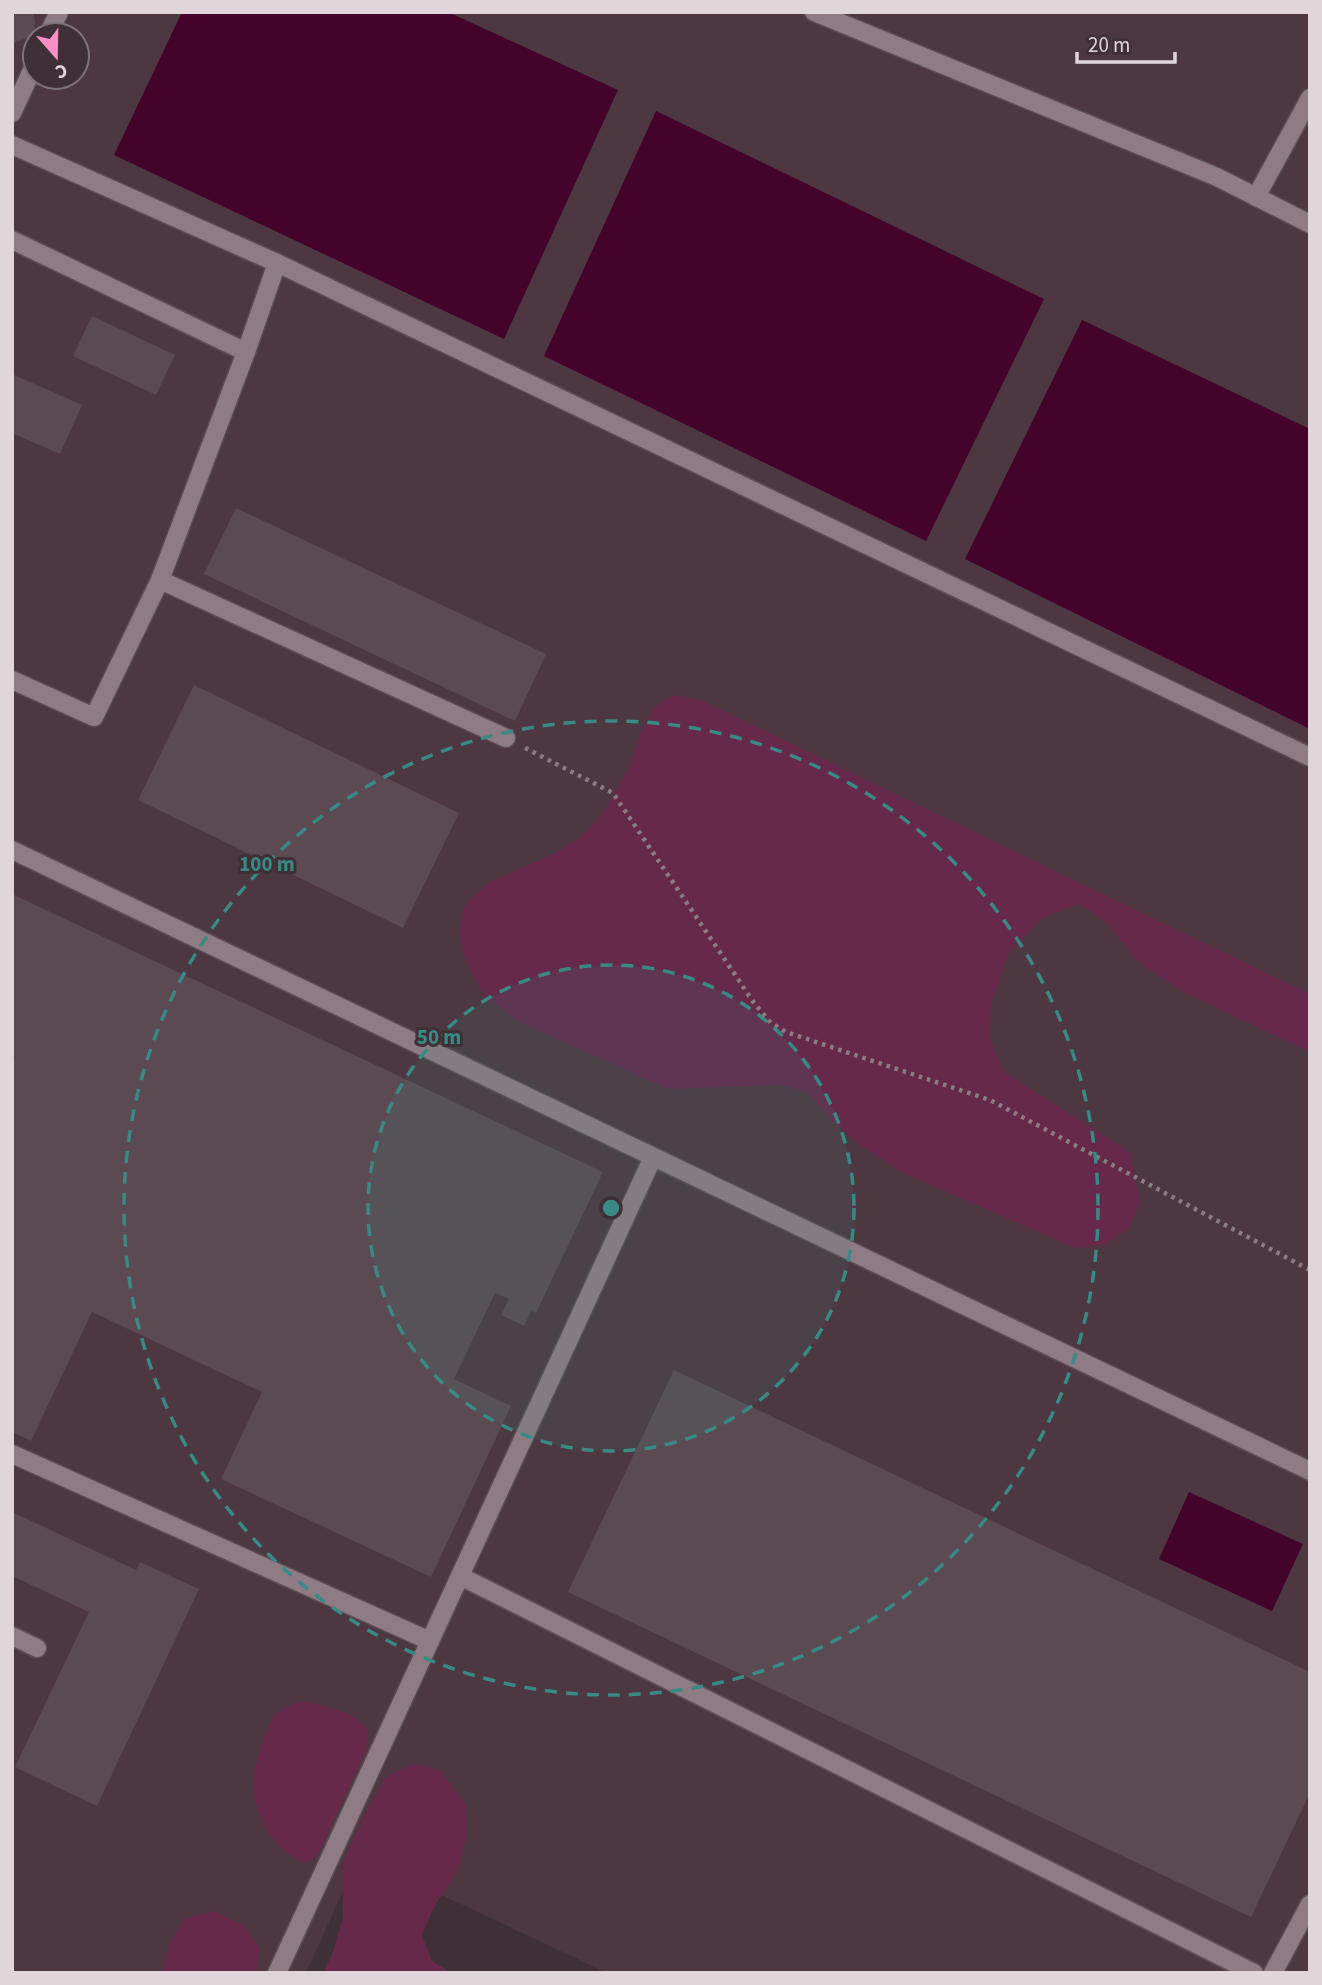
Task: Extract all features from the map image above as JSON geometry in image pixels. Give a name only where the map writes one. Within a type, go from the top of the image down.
[{"type":"lane","points":[[814,12],[1217,177],[1310,224]]},
{"type":"lane","points":[[12,113],[22,91]]},
{"type":"lane","points":[[1256,197],[1310,98]]},
{"type":"lane","points":[[12,145],[277,263],[1310,757]]},
{"type":"lane","points":[[12,240],[246,352]]},
{"type":"lane","points":[[12,680],[94,717],[160,580],[277,263]]},
{"type":"lane","points":[[160,580],[506,738]]},
{"type":"lane","points":[[12,850],[1310,1471]]},
{"type":"lane","points":[[277,1973],[653,1157]]},
{"type":"lane","points":[[12,1454],[430,1641]]},
{"type":"lane","points":[[460,1576],[1254,1973]]},
{"type":"lane","points":[[12,1636],[37,1648]]},
{"type":"lane","points":[[1273,1973],[1310,1905]]},
{"type":"path","points":[[506,738],[612,793],[754,1003],[771,1023],[786,1032],[990,1100],[1310,1270]]},
{"type":"shaded area","points":[[12,12],[1310,12],[1310,1973],[607,1973],[359,1856],[306,1973],[12,1973]]},
{"type":"shaded area","points":[[182,12],[448,12],[618,90],[504,339],[114,155]]},
{"type":"shaded area","points":[[656,111],[1044,299],[926,541],[544,356]]},
{"type":"shaded area","points":[[1082,320],[1310,429],[1310,729],[965,559]]},
{"type":"shaded area","points":[[675,695],[701,700],[1310,994],[1310,1052],[1181,991],[1136,960],[1108,924],[1079,904],[1044,917],[1009,953],[992,1001],[989,1036],[1004,1072],[1130,1152],[1140,1202],[1131,1226],[1105,1245],[1075,1248],[899,1171],[859,1144],[830,1119],[808,1093],[784,1085],[668,1089],[521,1023],[484,996],[465,958],[459,932],[465,904],[488,883],[555,853],[580,838],[603,813],[629,767],[642,730],[655,706]]},
{"type":"shaded area","points":[[1189,1492],[1303,1544],[1272,1611],[1159,1559]]},
{"type":"shaded area","points":[[300,1701],[346,1713],[369,1730],[366,1751],[317,1857],[305,1863],[285,1851],[264,1825],[256,1803],[254,1785],[259,1755],[271,1722],[280,1711]]},
{"type":"shaded area","points":[[415,1763],[441,1771],[466,1805],[467,1836],[457,1872],[434,1907],[422,1935],[432,1961],[452,1973],[323,1973],[332,1955],[343,1917],[342,1866],[363,1817],[386,1777]]},
{"type":"shaded area","points":[[214,1911],[245,1926],[259,1947],[257,1973],[161,1973],[171,1941],[185,1918]]},
{"type":"building","points":[[12,12],[33,12],[35,21],[21,21],[21,40],[14,43]]},
{"type":"building","points":[[92,316],[175,355],[156,395],[73,356]]},
{"type":"building","points":[[12,374],[82,405],[60,454],[12,433]]},
{"type":"building","points":[[236,508],[546,654],[515,721],[204,574]]},
{"type":"building","points":[[194,685],[459,813],[403,928],[138,800]]},
{"type":"building","points":[[12,894],[603,1172],[536,1313],[531,1311],[524,1326],[501,1315],[509,1299],[495,1293],[454,1379],[511,1406],[431,1577],[221,1479],[262,1392],[92,1312],[31,1441],[12,1432],[12,1063],[15,1057],[12,1056]]},
{"type":"building","points":[[674,1370],[1310,1672],[1310,1793],[1251,1917],[568,1592]]},
{"type":"building","points":[[12,1512],[136,1570],[140,1562],[199,1589],[97,1806],[15,1767],[89,1612],[12,1576]]}]
